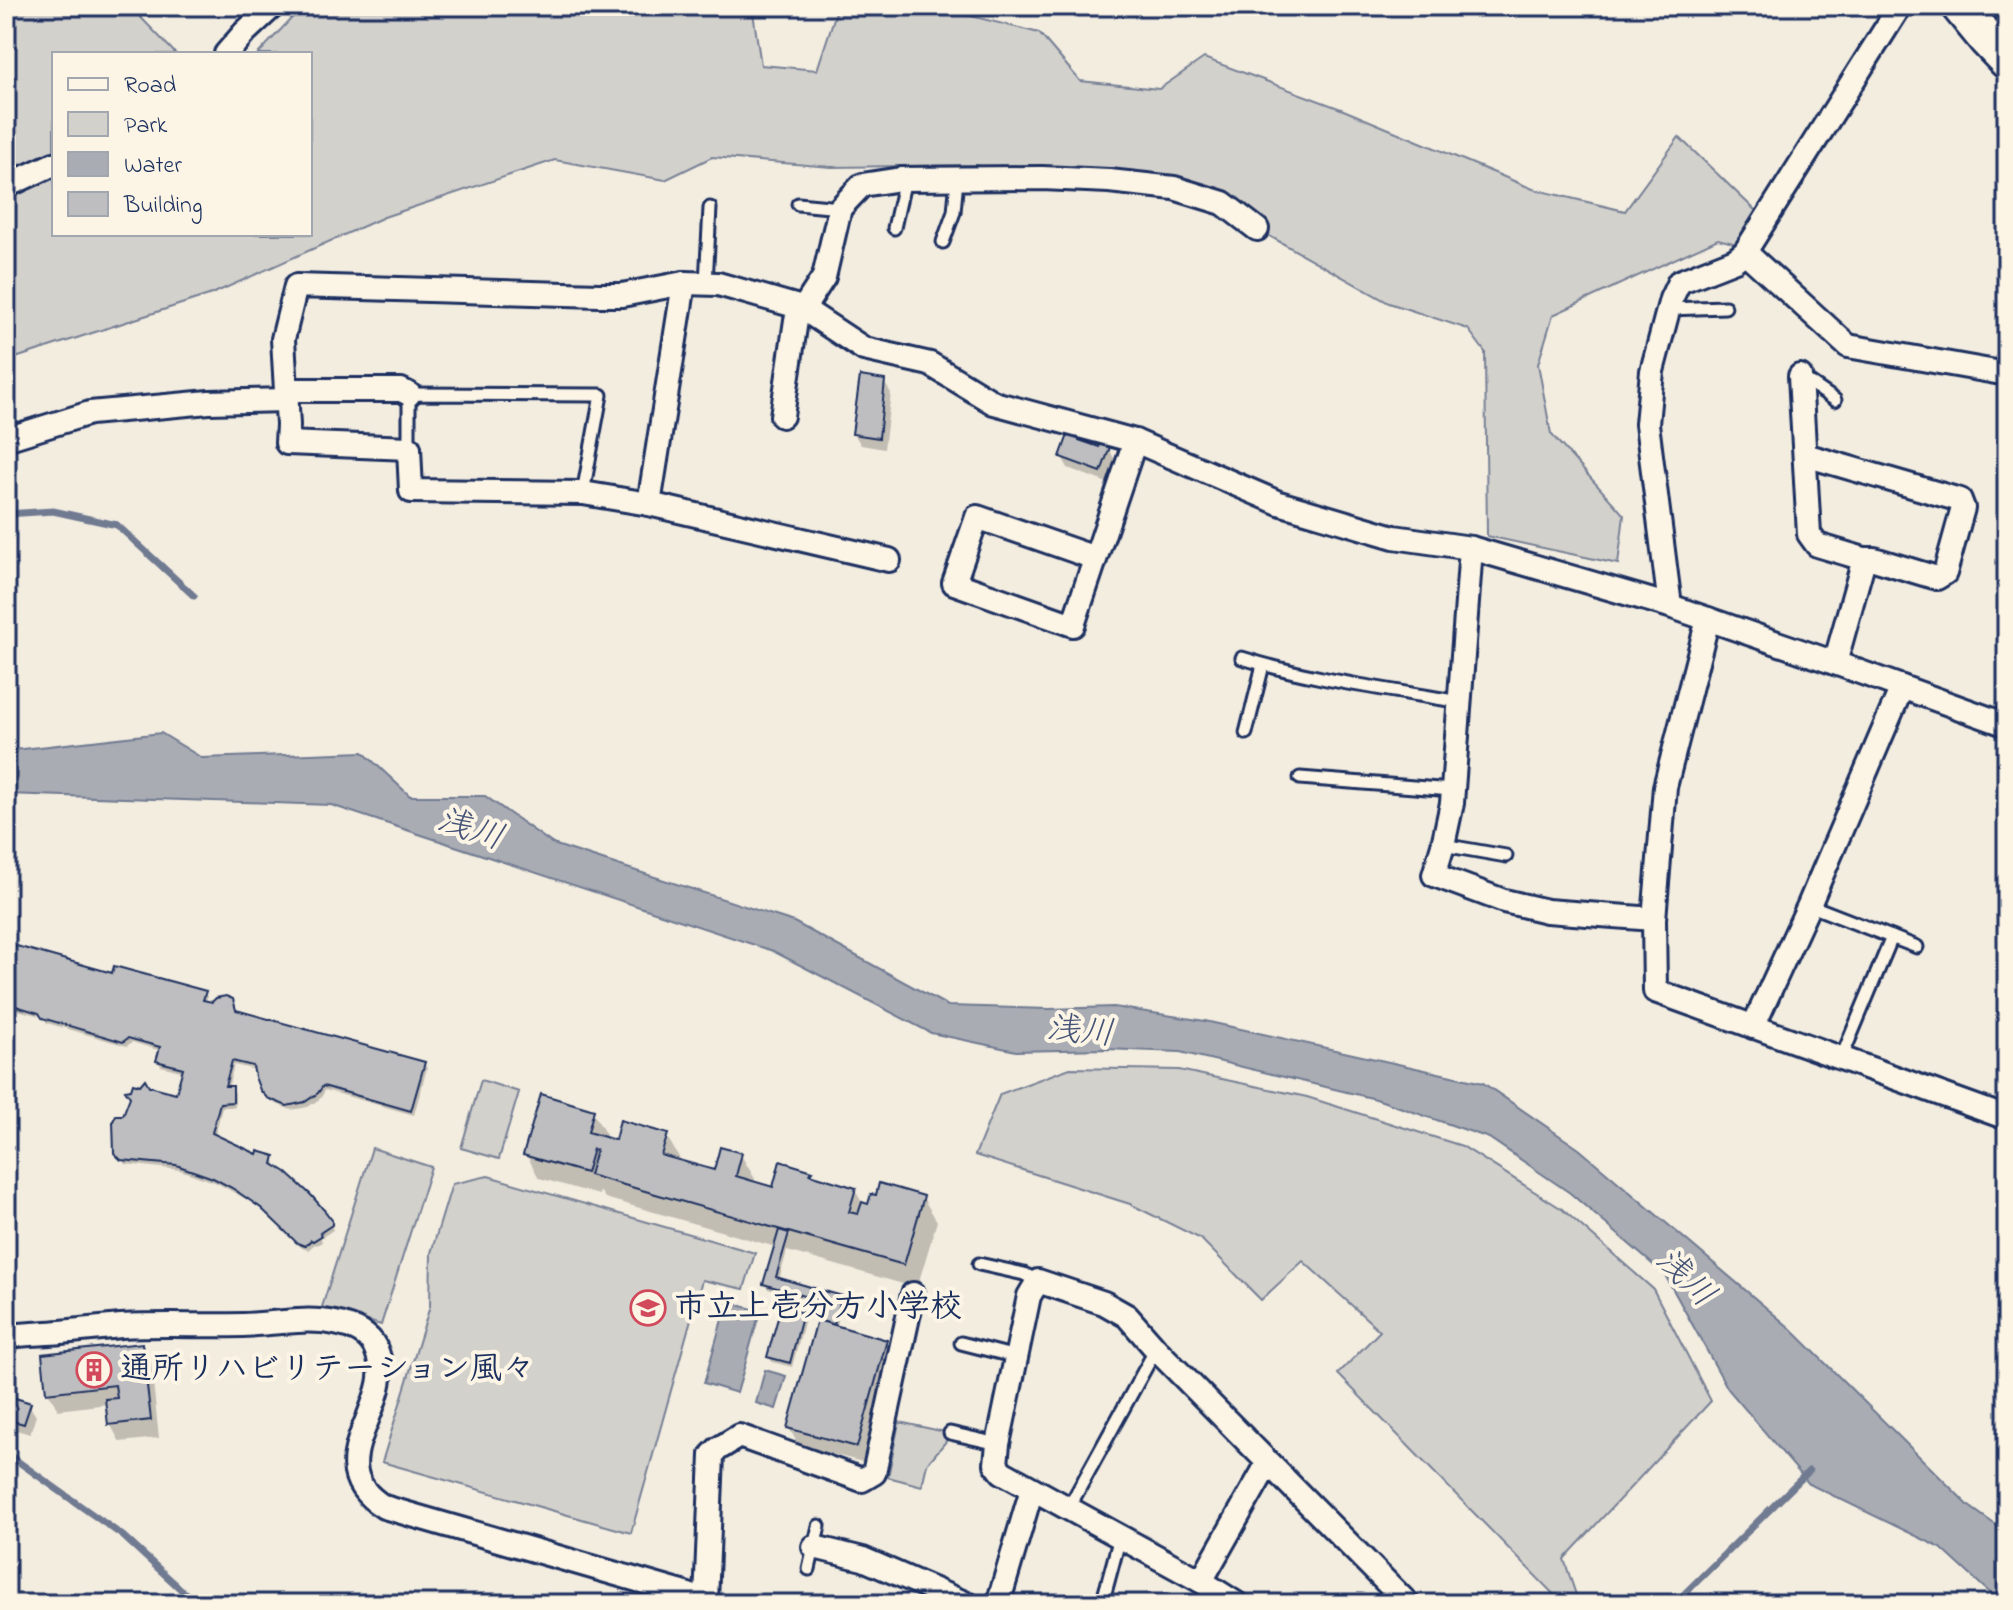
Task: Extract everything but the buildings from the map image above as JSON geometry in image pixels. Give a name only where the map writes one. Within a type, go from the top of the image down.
[{"type":"main road","points":[[1960,6],[2007,60]]},
{"type":"street","points":[[228,52],[273,6]]},
{"type":"street","points":[[1670,606],[1647,424],[1652,371],[1679,282],[1735,260],[1745,252],[1900,6]]},
{"type":"street","points":[[6,186],[52,165]]},
{"type":"street","points":[[782,416],[796,320],[824,277],[840,208],[862,185],[905,179],[1082,180],[1174,188],[1223,203],[1257,229]]},
{"type":"street","points":[[1745,252],[1848,346],[2007,374]]},
{"type":"street","points":[[649,504],[695,283]]},
{"type":"street","points":[[889,560],[649,504],[583,493],[411,491],[409,448],[287,443],[283,339],[296,286],[622,295],[695,283],[718,284],[802,308],[864,349],[930,364],[994,403],[1135,441],[1279,503],[1394,537],[1471,548],[1670,606],[2007,725]]},
{"type":"street","points":[[1800,376],[1809,534],[1817,545],[1937,578],[1945,573],[1963,508],[1960,500],[1805,455]]},
{"type":"street","points":[[6,439],[90,413],[287,395],[401,390],[409,394]]},
{"type":"street","points":[[1095,558],[977,517],[954,583],[1073,625],[1135,441]]},
{"type":"street","points":[[1471,548],[1452,803],[1434,875],[1504,901],[1547,911],[1654,919]]},
{"type":"street","points":[[1835,663],[1864,559]]},
{"type":"street","points":[[1708,619],[1665,787],[1654,919],[1655,991],[2007,1118]]},
{"type":"street","points":[[1753,1027],[1902,687]]},
{"type":"street","points":[[1237,1604],[1201,1581],[1002,1472],[996,1464],[1029,1296],[1038,1281],[1104,1303],[1127,1316],[1408,1604]]},
{"type":"street","points":[[6,1337],[123,1326],[246,1325],[300,1321],[336,1323],[357,1330],[369,1338],[382,1365],[379,1386],[357,1449],[354,1467],[362,1490],[372,1500],[384,1507],[708,1602],[712,1455],[739,1436],[862,1480],[874,1473],[913,1294]]},
{"type":"street","points":[[1201,1581],[1268,1463]]},
{"type":"street","points":[[998,1604],[1032,1489]]},
{"type":"street","points":[[814,1548],[863,1559],[967,1604]]},
{"type":"lane","points":[[894,228],[905,179]]},
{"type":"lane","points":[[943,242],[954,212],[957,179]]},
{"type":"lane","points":[[798,204],[840,208]]},
{"type":"lane","points":[[695,283],[710,208]]},
{"type":"lane","points":[[1669,309],[1725,307]]},
{"type":"lane","points":[[1800,376],[1835,400]]},
{"type":"lane","points":[[409,448],[409,394],[601,395],[583,493]]},
{"type":"lane","points":[[1242,658],[1346,682],[1459,702]]},
{"type":"lane","points":[[1246,733],[1263,665]]},
{"type":"lane","points":[[1300,778],[1452,790]]},
{"type":"lane","points":[[1443,845],[1506,856]]},
{"type":"lane","points":[[1809,905],[1917,947]]},
{"type":"lane","points":[[1841,1059],[1892,937]]},
{"type":"lane","points":[[979,1264],[1024,1274],[1038,1281]]},
{"type":"lane","points":[[961,1343],[1016,1357]]},
{"type":"lane","points":[[1068,1509],[1156,1349]]},
{"type":"lane","points":[[950,1433],[998,1444]]},
{"type":"lane","points":[[1102,1604],[1120,1537]]},
{"type":"green space","points":[[6,6],[130,6],[174,52],[52,52],[52,236],[312,236],[312,52],[260,52],[303,6],[752,6],[761,65],[817,70],[838,6],[931,6],[1039,33],[1080,81],[1159,89],[1204,58],[1341,109],[1533,189],[1625,211],[1679,137],[1758,213],[1737,244],[1718,239],[1553,315],[1538,364],[1551,434],[1624,515],[1618,564],[1487,536],[1485,352],[1468,329],[1389,303],[1257,229],[1223,203],[1042,178],[976,165],[831,167],[712,157],[665,180],[555,160],[384,217],[212,294],[6,361]]},
{"type":"green space","points":[[1070,1068],[1179,1070],[1307,1097],[1462,1146],[1562,1209],[1653,1289],[1711,1401],[1564,1559],[1577,1598],[1572,1604],[1563,1604],[1338,1374],[1380,1331],[1303,1261],[1261,1300],[1201,1239],[1130,1204],[975,1155],[1000,1094]]},
{"type":"green space","points":[[481,1080],[519,1092],[499,1159],[461,1148]]},
{"type":"green space","points":[[372,1148],[431,1167],[381,1325],[322,1307]]},
{"type":"green space","points":[[488,1176],[755,1253],[744,1289],[702,1280],[631,1533],[382,1462],[430,1306],[431,1253],[452,1184]]},
{"type":"green space","points":[[899,1422],[950,1433],[927,1464],[922,1486],[888,1477]]},
{"type":"water","name":"浅川","points":[[161,733],[202,758],[363,752],[410,796],[485,796],[553,844],[794,922],[948,1006],[1114,1007],[1205,1021],[1483,1083],[1579,1149],[1790,1328],[1969,1506],[2007,1533],[2007,1604],[2002,1604],[1941,1548],[1809,1484],[1728,1389],[1665,1275],[1570,1193],[1489,1138],[1376,1099],[1180,1052],[1106,1049],[1016,1051],[931,1033],[773,951],[331,805],[6,794],[6,751]]},
{"type":"water","points":[[727,1302],[760,1311],[737,1393],[704,1383]]},
{"type":"water","points":[[765,1370],[786,1376],[776,1409],[756,1403]]},
{"type":"waterway","points":[[6,514],[53,511],[117,525],[194,596]]},
{"type":"waterway","points":[[6,1453],[123,1536],[186,1594],[191,1604]]},
{"type":"waterway","points":[[1674,1604],[1809,1471]]},
{"type":"place","name":"市立上壱分方小学校","points":[[648,1308]]},
{"type":"place","name":"通所リハビリテーション風々","points":[[94,1370]]}]
